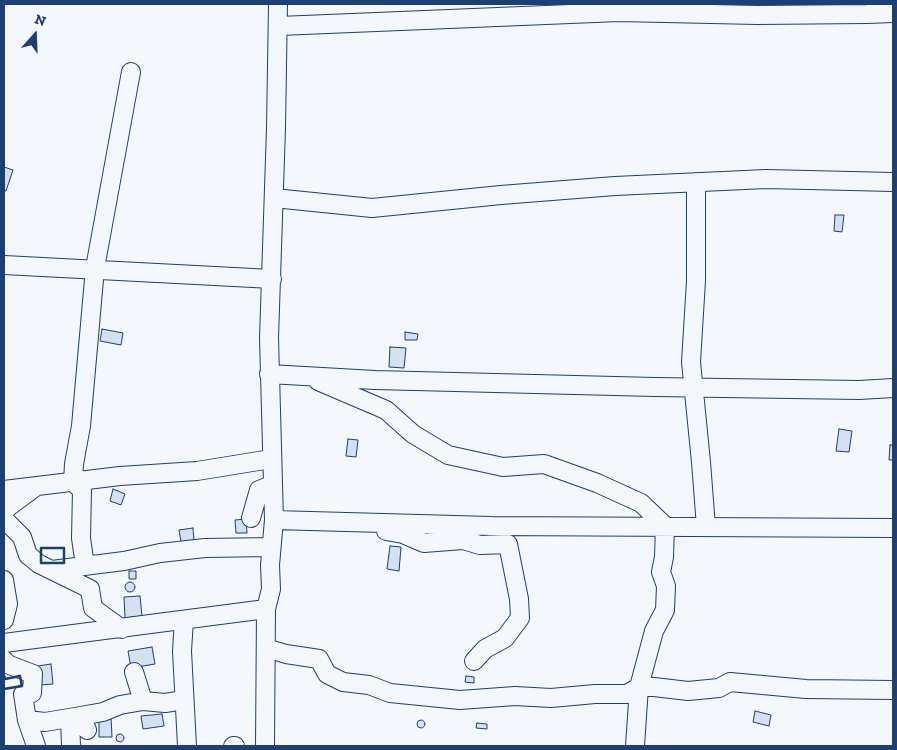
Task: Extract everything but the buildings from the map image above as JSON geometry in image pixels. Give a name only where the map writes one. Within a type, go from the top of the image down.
[{"type":"street","points":[[265,746],[266,609],[271,589],[270,565],[274,520],[269,374],[279,26],[278,4]]},
{"type":"street","points":[[279,26],[619,12],[757,15],[893,13]]},
{"type":"street","points":[[73,482],[81,426],[96,268],[130,72]]},
{"type":"street","points":[[274,198],[372,208],[558,190],[696,182],[766,179],[893,182]]},
{"type":"street","points":[[696,182],[696,280],[691,362],[706,527]]},
{"type":"street","points":[[4,264],[272,279]]},
{"type":"street","points":[[269,374],[375,380],[694,388],[859,390],[893,388]]},
{"type":"street","points":[[307,376],[386,410],[413,434],[448,455],[503,467],[544,464],[597,483],[641,503],[665,526],[664,557],[661,572],[666,586],[665,610],[654,631],[639,687],[635,746]]},
{"type":"street","points":[[4,490],[120,476],[197,471],[271,460]]},
{"type":"street","points":[[73,482],[82,490],[81,538],[85,566]]},
{"type":"street","points":[[250,518],[259,490],[272,485]]},
{"type":"street","points":[[4,514],[7,508],[36,486]]},
{"type":"street","points":[[4,519],[22,538],[28,555],[39,564],[90,590],[93,608],[122,629]]},
{"type":"street","points":[[274,520],[491,526],[893,528]]},
{"type":"street","points":[[298,521],[314,529],[377,530],[403,534],[424,543],[463,540],[480,545],[508,544],[519,599],[520,618],[505,638],[485,649],[474,661]]},
{"type":"street","points":[[52,570],[205,548],[238,555],[271,547]]},
{"type":"street","points":[[4,580],[8,604],[4,620]]},
{"type":"street","points":[[8,639],[122,629],[266,609]]},
{"type":"street","points":[[184,620],[182,651],[187,746]]},
{"type":"street","points":[[266,648],[286,654],[319,659],[327,674],[342,682],[369,686],[390,693],[460,700],[515,696],[551,698],[594,694],[627,694],[639,687],[688,691],[719,688],[730,682],[806,689],[893,690]]},
{"type":"street","points":[[4,660],[7,664],[33,674],[32,693],[23,694],[27,720],[36,746]]},
{"type":"street","points":[[134,672],[143,702]]},
{"type":"street","points":[[27,720],[45,722],[79,721],[120,705],[143,702],[165,703],[184,700]]},
{"type":"street","points":[[71,746],[79,721]]},
{"type":"wall","points":[[41,548],[64,548],[64,563],[41,563],[41,548]]},
{"type":"wall","points":[[4,675],[5,679],[20,676],[22,686],[4,689]]}]
